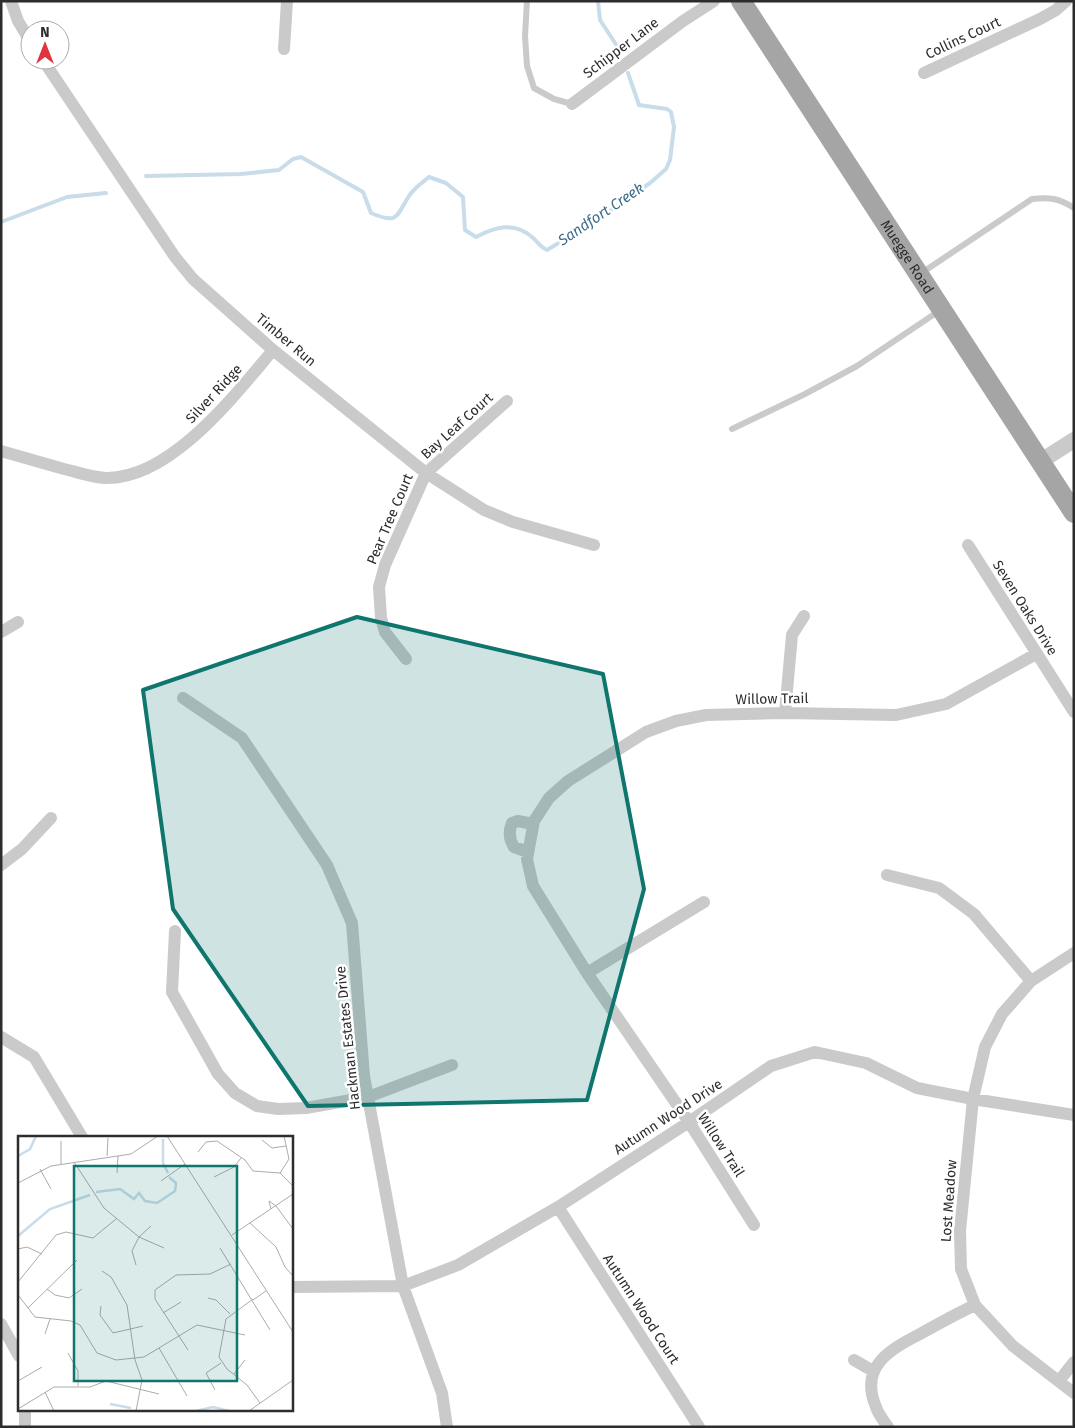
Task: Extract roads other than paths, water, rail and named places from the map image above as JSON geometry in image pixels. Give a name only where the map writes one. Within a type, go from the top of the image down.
[{"type":"main road","name":"Muegge Road","points":[[740,1],[1074,513]]},
{"type":"street","points":[[10,1],[20,24]]},
{"type":"street","points":[[284,49],[287,1]]},
{"type":"street","name":"Schipper Lane","points":[[572,104],[683,20],[714,1]]},
{"type":"street","name":"Collins Court","points":[[924,73],[1040,19],[1056,10],[1066,1]]},
{"type":"street","name":"Timber Run","points":[[49,70],[175,257],[193,279],[273,350],[426,474],[484,510],[513,522],[594,545]]},
{"type":"street","name":"Silver Ridge","points":[[1,451],[105,478],[124,476],[144,470],[197,435],[223,410],[273,350]]},
{"type":"street","name":"Bay Leaf Court","points":[[426,474],[507,401]]},
{"type":"street","points":[[1041,461],[1074,440]]},
{"type":"street","name":"Pear Tree Court","points":[[406,659],[385,632],[381,618],[379,587],[385,565],[426,474]]},
{"type":"street","name":"Seven Oaks Drive","points":[[968,545],[1074,712]]},
{"type":"street","points":[[785,713],[792,635],[804,616]]},
{"type":"street","points":[[1,632],[18,622]]},
{"type":"street","name":"Willow Trail","points":[[754,1225],[689,1122],[587,973],[533,886],[527,859],[533,824],[548,798],[568,781],[646,732],[676,721],[706,715],[785,713],[896,715],[946,704],[1036,654]]},
{"type":"street","name":"Hackman Estates Drive","points":[[184,698],[242,738],[327,865],[352,923],[364,1076],[403,1286],[442,1393],[448,1427]]},
{"type":"street","points":[[1,865],[22,849],[51,818]]},
{"type":"street","points":[[528,852],[514,847],[509,840],[509,830],[512,823],[518,821],[533,824]]},
{"type":"street","points":[[887,874],[939,888],[974,914],[1032,981],[1074,953]]},
{"type":"street","points":[[587,973],[704,902]]},
{"type":"street","points":[[175,931],[172,992],[218,1074],[235,1093],[257,1106],[278,1109],[306,1108],[368,1097],[452,1065]]},
{"type":"street","name":"Lost Meadow","points":[[1032,981],[1002,1014],[985,1047],[973,1099],[960,1231],[961,1269],[975,1305],[1013,1346],[1074,1393]]},
{"type":"street","points":[[1,1037],[34,1056],[81,1136]]},
{"type":"street","name":"Autumn Wood Drive","points":[[292,1287],[403,1286],[458,1265],[558,1207],[771,1066],[815,1052],[866,1063],[918,1088],[1074,1116]]},
{"type":"street","name":"Autumn Wood Court","points":[[558,1207],[699,1427]]},
{"type":"street","points":[[888,1427],[876,1407],[871,1387],[873,1371],[882,1357],[897,1346],[975,1305]]},
{"type":"street","points":[[1,1324],[18,1354]]},
{"type":"street","points":[[854,1360],[873,1371]]},
{"type":"street","points":[[1059,1380],[1074,1362]]},
{"type":"street","points":[[25,1410],[25,1427]]},
{"type":"lane","points":[[527,1],[525,36],[527,66],[534,88],[554,100],[572,104]]},
{"type":"lane","points":[[919,275],[1032,199],[1045,197],[1063,201],[1074,208]]},
{"type":"lane","points":[[732,429],[805,394],[857,366],[942,309]]},
{"type":"waterway","name":"Sandfort Creek","points":[[598,1],[600,20],[619,49]]},
{"type":"waterway","name":"Sandfort Creek","points":[[146,176],[241,174],[279,170],[293,159],[301,157],[363,192],[371,213],[387,218],[396,217],[411,193],[429,177],[446,183],[463,197],[465,230],[476,237],[497,228],[511,227],[525,232],[547,250],[578,228],[600,218],[650,183],[666,169],[670,160],[674,127],[671,112],[667,109],[639,105],[628,73]]},
{"type":"waterway","name":"Sandfort Creek","points":[[1,222],[67,197],[106,193]]}]
